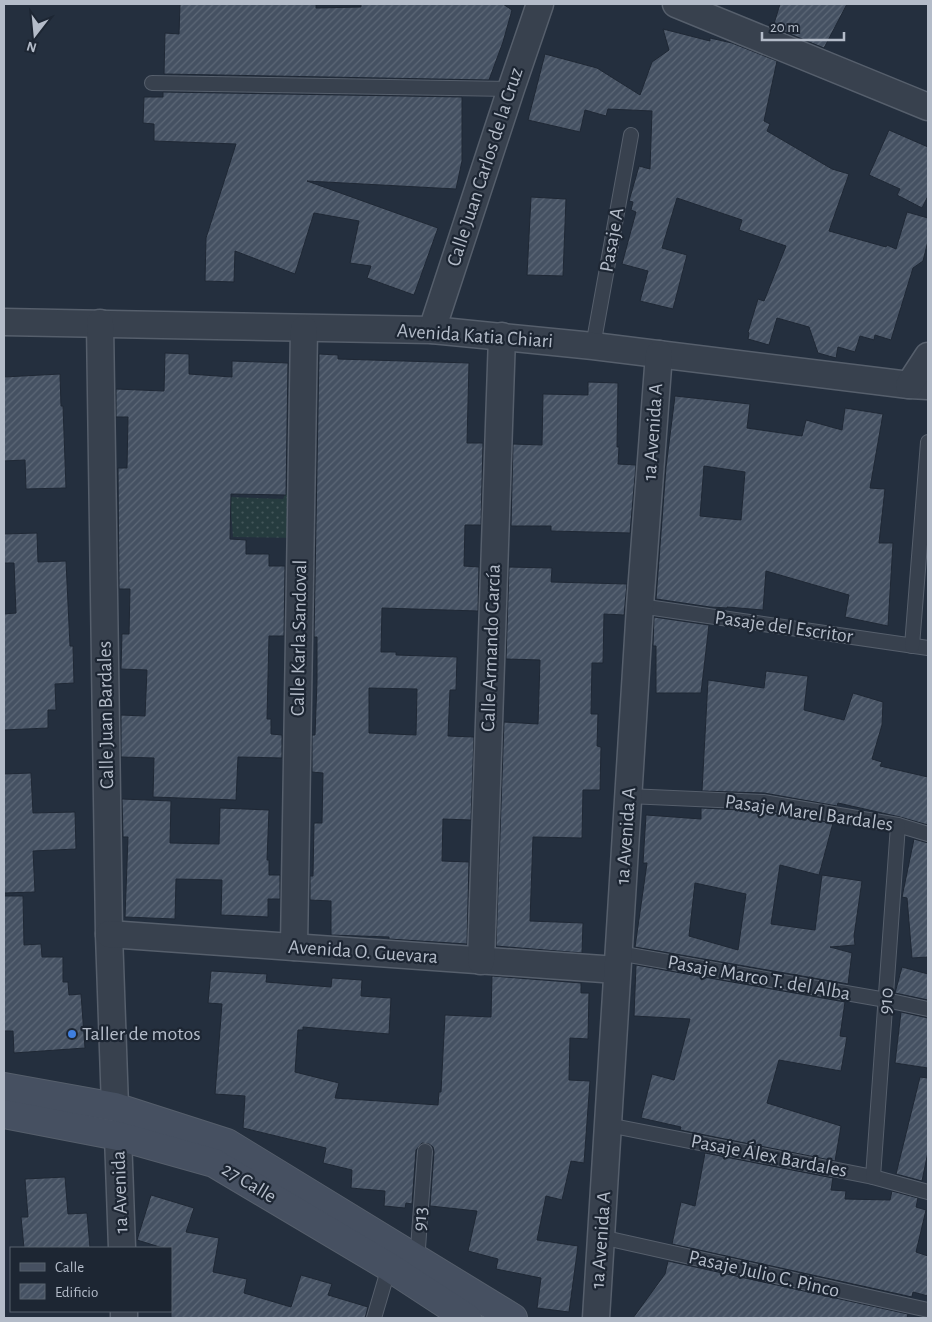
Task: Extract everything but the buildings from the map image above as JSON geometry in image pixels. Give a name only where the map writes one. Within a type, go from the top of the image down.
[{"type":"main road","points":[[4,1087],[115,1107],[227,1143],[417,1273],[513,1318]]},
{"type":"main road","name":"27 Calle","points":[[4,1114],[118,1136],[214,1162],[389,1267],[417,1273],[468,1318]]},
{"type":"street","name":"Calle Juan Carlos de la Cruz","points":[[432,330],[510,89],[540,4]]},
{"type":"street","points":[[676,4],[928,108]]},
{"type":"street","name":"Avenida Katia Chiari","points":[[4,322],[432,330],[593,346],[919,386],[928,356]]},
{"type":"street","name":"Calle Juan Bardales","points":[[100,323],[108,934],[115,1107]]},
{"type":"street","name":"Calle Karla Sandoval","points":[[294,947],[304,329]]},
{"type":"street","name":"Calle Armando García","points":[[481,961],[502,336]]},
{"type":"street","name":"1a Avenida A","points":[[596,1318],[640,606],[659,354]]},
{"type":"street","name":"Avenida O. Guevara","points":[[108,934],[481,961],[618,962]]},
{"type":"street","name":"1a Avenida","points":[[118,1136],[122,1247]]},
{"type":"lane","points":[[152,83],[510,89]]},
{"type":"lane","name":"Pasaje A","points":[[593,346],[631,135]]},
{"type":"lane","points":[[912,646],[928,442]]},
{"type":"lane","name":"Pasaje del Escritor","points":[[640,606],[928,648]]},
{"type":"lane","name":"Pasaje Marel Bardales","points":[[628,796],[763,802],[898,825],[928,834]]},
{"type":"lane","name":"910","points":[[874,1177],[898,825]]},
{"type":"lane","name":"Pasaje Marco T. del Alba","points":[[618,962],[886,1000],[928,1009]]},
{"type":"lane","name":"Pasaje Álex Bardales","points":[[608,1125],[874,1177],[928,1192]]},
{"type":"lane","name":"913","points":[[417,1273],[425,1151]]},
{"type":"lane","name":"Pasaje Julio C. Pinco","points":[[601,1237],[928,1310]]},
{"type":"lane","points":[[374,1318],[389,1267]]},
{"type":"green space","points":[[289,485],[303,538],[233,537],[230,497],[283,499]]},
{"type":"place","name":"Taller de motos","points":[[72,1034]]}]
